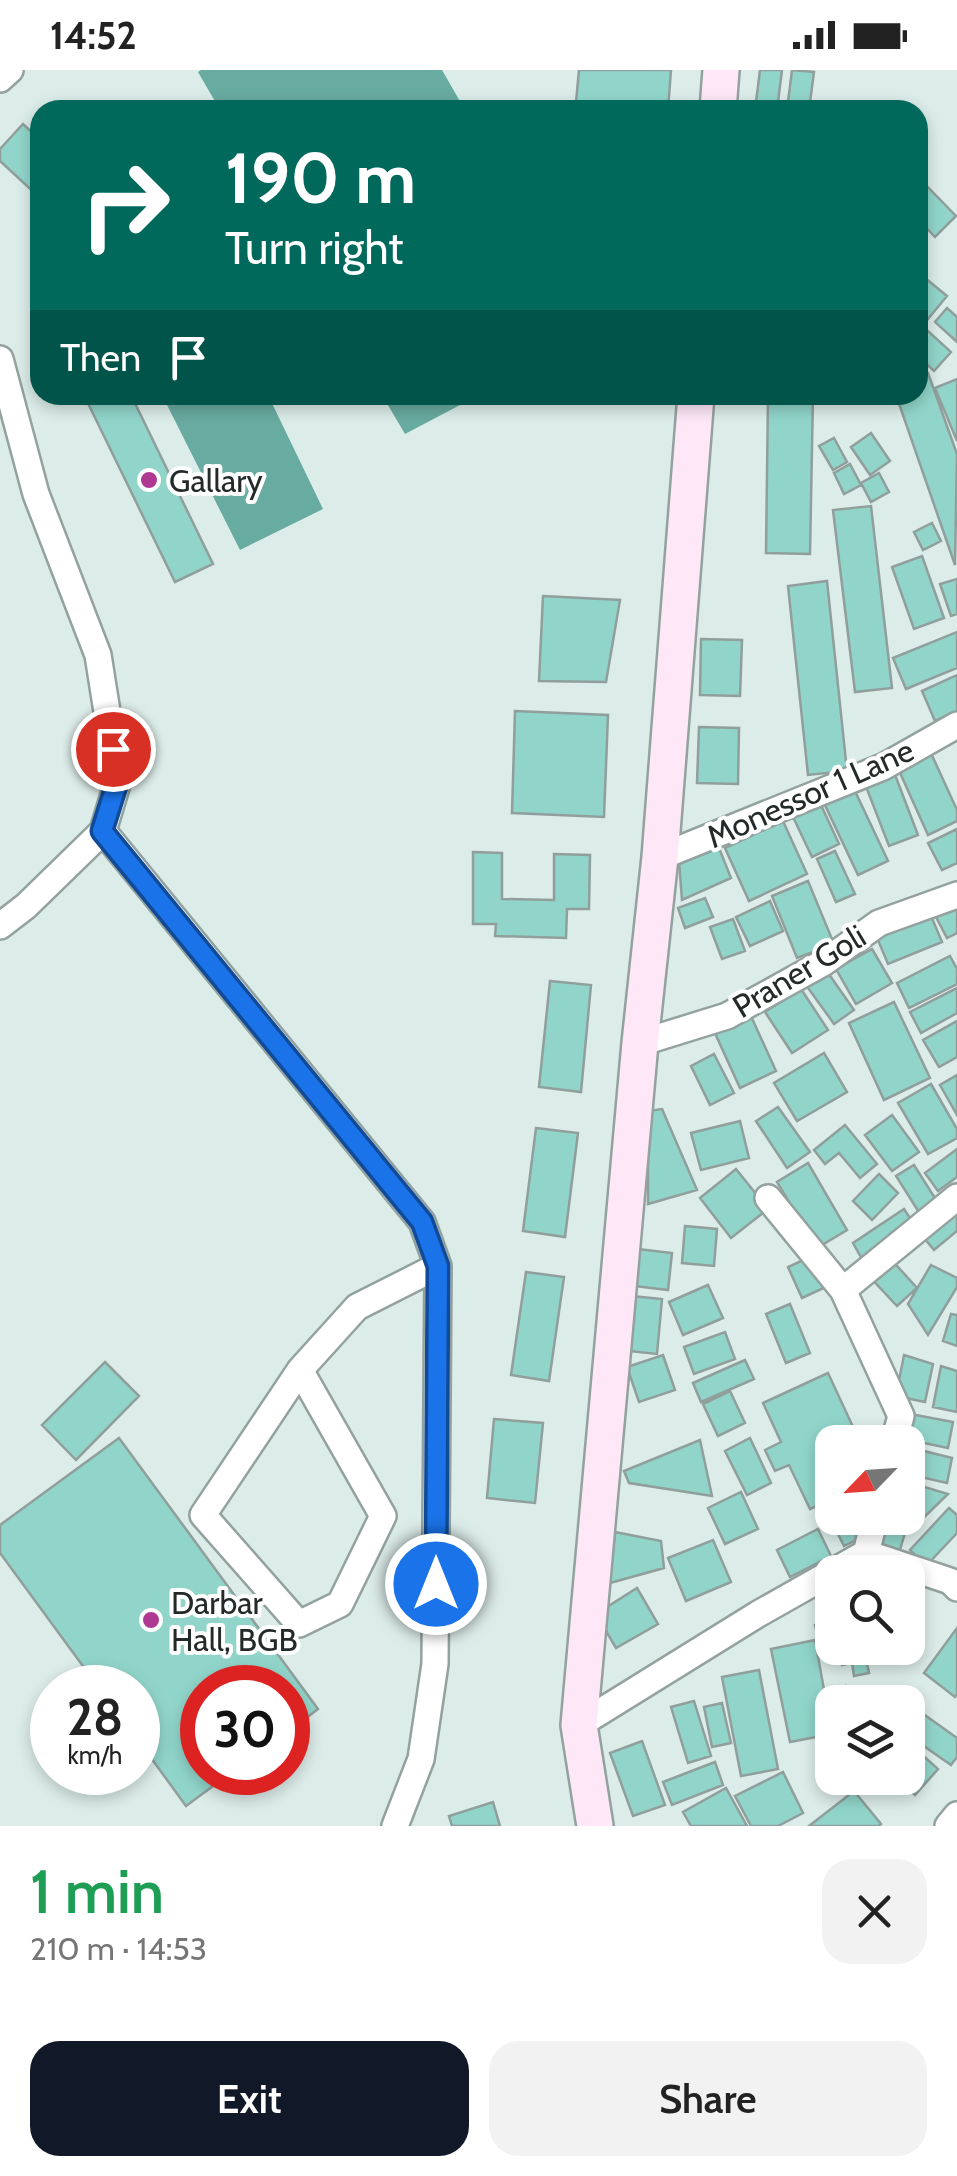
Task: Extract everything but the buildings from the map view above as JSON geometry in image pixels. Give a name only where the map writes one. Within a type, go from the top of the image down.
[{"type":"street","points":[[0,79],[10,70]]},
{"type":"street","points":[[719,100],[721,70]]},
{"type":"street","points":[[0,359],[36,494],[98,656],[118,780],[102,831],[26,906],[0,926]]},
{"type":"street","points":[[595,1826],[579,1725],[660,857],[695,405]]},
{"type":"street","name":"Monessor 1 Lane","points":[[660,857],[883,767],[957,725]]},
{"type":"street","points":[[102,831],[422,1222],[438,1266],[435,1664],[421,1759],[395,1826]]},
{"type":"street","name":"Praner Goli","points":[[640,1043],[726,1016],[823,963],[878,923],[957,895]]},
{"type":"street","points":[[843,1290],[957,1197]]},
{"type":"street","points":[[768,1198],[843,1290],[901,1416],[899,1425]]},
{"type":"street","points":[[300,1370],[382,1516],[340,1604],[298,1624],[203,1515],[300,1370],[357,1307],[438,1266]]},
{"type":"street","points":[[579,1725],[758,1614],[866,1553],[871,1535]]},
{"type":"street","points":[[866,1553],[950,1581],[957,1588]]},
{"type":"street","points":[[948,1826],[957,1815]]},
{"type":"shaded area","points":[[442,70],[459,100],[214,100],[198,72]]},
{"type":"shaded area","points":[[167,405],[273,405],[323,509],[240,550]]},
{"type":"shaded area","points":[[388,405],[460,405],[405,434]]},
{"type":"place","name":"Gallary","points":[[149,480]]},
{"type":"place","name":"Darbar Hall, BGB","points":[[151,1620]]},
{"type":"route","points":[[113,749],[118,780],[102,831],[422,1222],[438,1266],[436,1584]]}]
